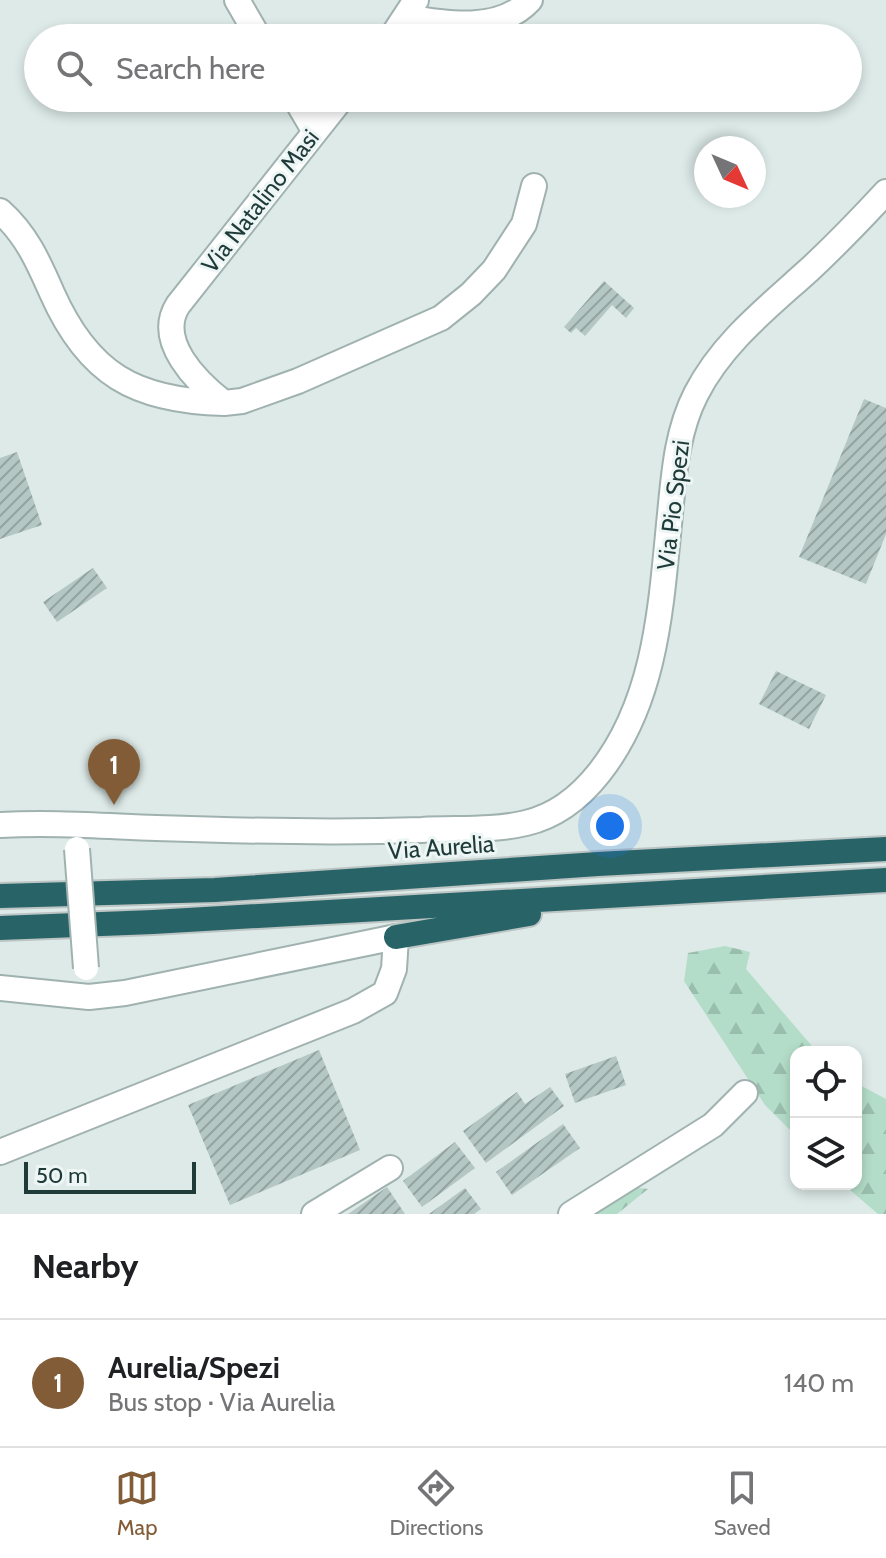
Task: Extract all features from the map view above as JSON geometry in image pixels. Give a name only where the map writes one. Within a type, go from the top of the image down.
[{"type":"highway","name":"Via Aurelia","points":[[0,896],[215,890],[598,864],[886,849]]},
{"type":"highway","points":[[0,928],[886,880]]},
{"type":"highway","points":[[396,937],[678,892]]},
{"type":"street","points":[[237,0],[251,24]]},
{"type":"street","points":[[411,9],[440,22],[485,22],[510,15],[530,0]]},
{"type":"street","points":[[303,112],[315,132]]},
{"type":"street","name":"Via Natalino Masi","points":[[224,403],[199,379],[175,346],[170,328],[178,305],[331,112]]},
{"type":"street","points":[[0,211],[29,244],[68,326],[103,369],[129,384],[155,393],[192,401],[224,403],[242,401],[298,381],[441,318],[494,270],[524,224],[534,186]]},
{"type":"street","name":"Via Pio Spezi","points":[[552,814],[576,798],[611,758],[639,703],[658,625],[682,427],[695,396],[717,360],[739,335],[838,243],[886,192]]},
{"type":"street","name":"Via Aurelia","points":[[0,825],[74,823],[154,828],[383,831],[517,825],[552,814]]},
{"type":"street","points":[[74,823],[89,997]]},
{"type":"street","points":[[0,988],[89,997],[125,993],[396,937],[394,969],[385,993],[353,1011],[0,1152]]},
{"type":"street","points":[[0,1006],[26,992]]},
{"type":"street","points":[[571,1214],[713,1125],[745,1093]]},
{"type":"street","points":[[314,1214],[390,1168]]},
{"type":"green space","points":[[725,946],[750,952],[746,969],[812,1046],[790,1046],[790,1130],[765,1105],[684,981],[688,953]]},
{"type":"green space","points":[[862,1086],[886,1099],[886,1214],[878,1214],[850,1190],[862,1190]]},
{"type":"green space","points":[[631,1187],[648,1189],[617,1214],[590,1214]]},
{"type":"building","points":[[604,281],[634,308],[626,318],[612,305],[585,336],[576,328],[571,333],[564,327]]},
{"type":"building","points":[[864,399],[886,408],[886,534],[866,584],[799,557]]},
{"type":"building","points":[[17,452],[42,525],[0,539],[0,458]]},
{"type":"building","points":[[93,568],[107,588],[57,622],[43,602]]},
{"type":"building","points":[[776,671],[826,695],[809,729],[759,704]]},
{"type":"building","points":[[319,1050],[360,1150],[230,1205],[188,1105]]},
{"type":"building","points":[[616,1056],[626,1085],[575,1103],[565,1074]]},
{"type":"building","points":[[550,1087],[564,1106],[486,1163],[463,1131],[517,1092],[525,1104]]},
{"type":"building","points":[[563,1124],[580,1148],[512,1195],[496,1172]]},
{"type":"building","points":[[455,1142],[475,1168],[422,1207],[403,1181]]},
{"type":"building","points":[[387,1187],[405,1214],[348,1214]]},
{"type":"building","points":[[465,1188],[481,1209],[474,1214],[429,1214]]},
{"type":"place","name":"Aurelia/Spezi","points":[[114,805]]}]
